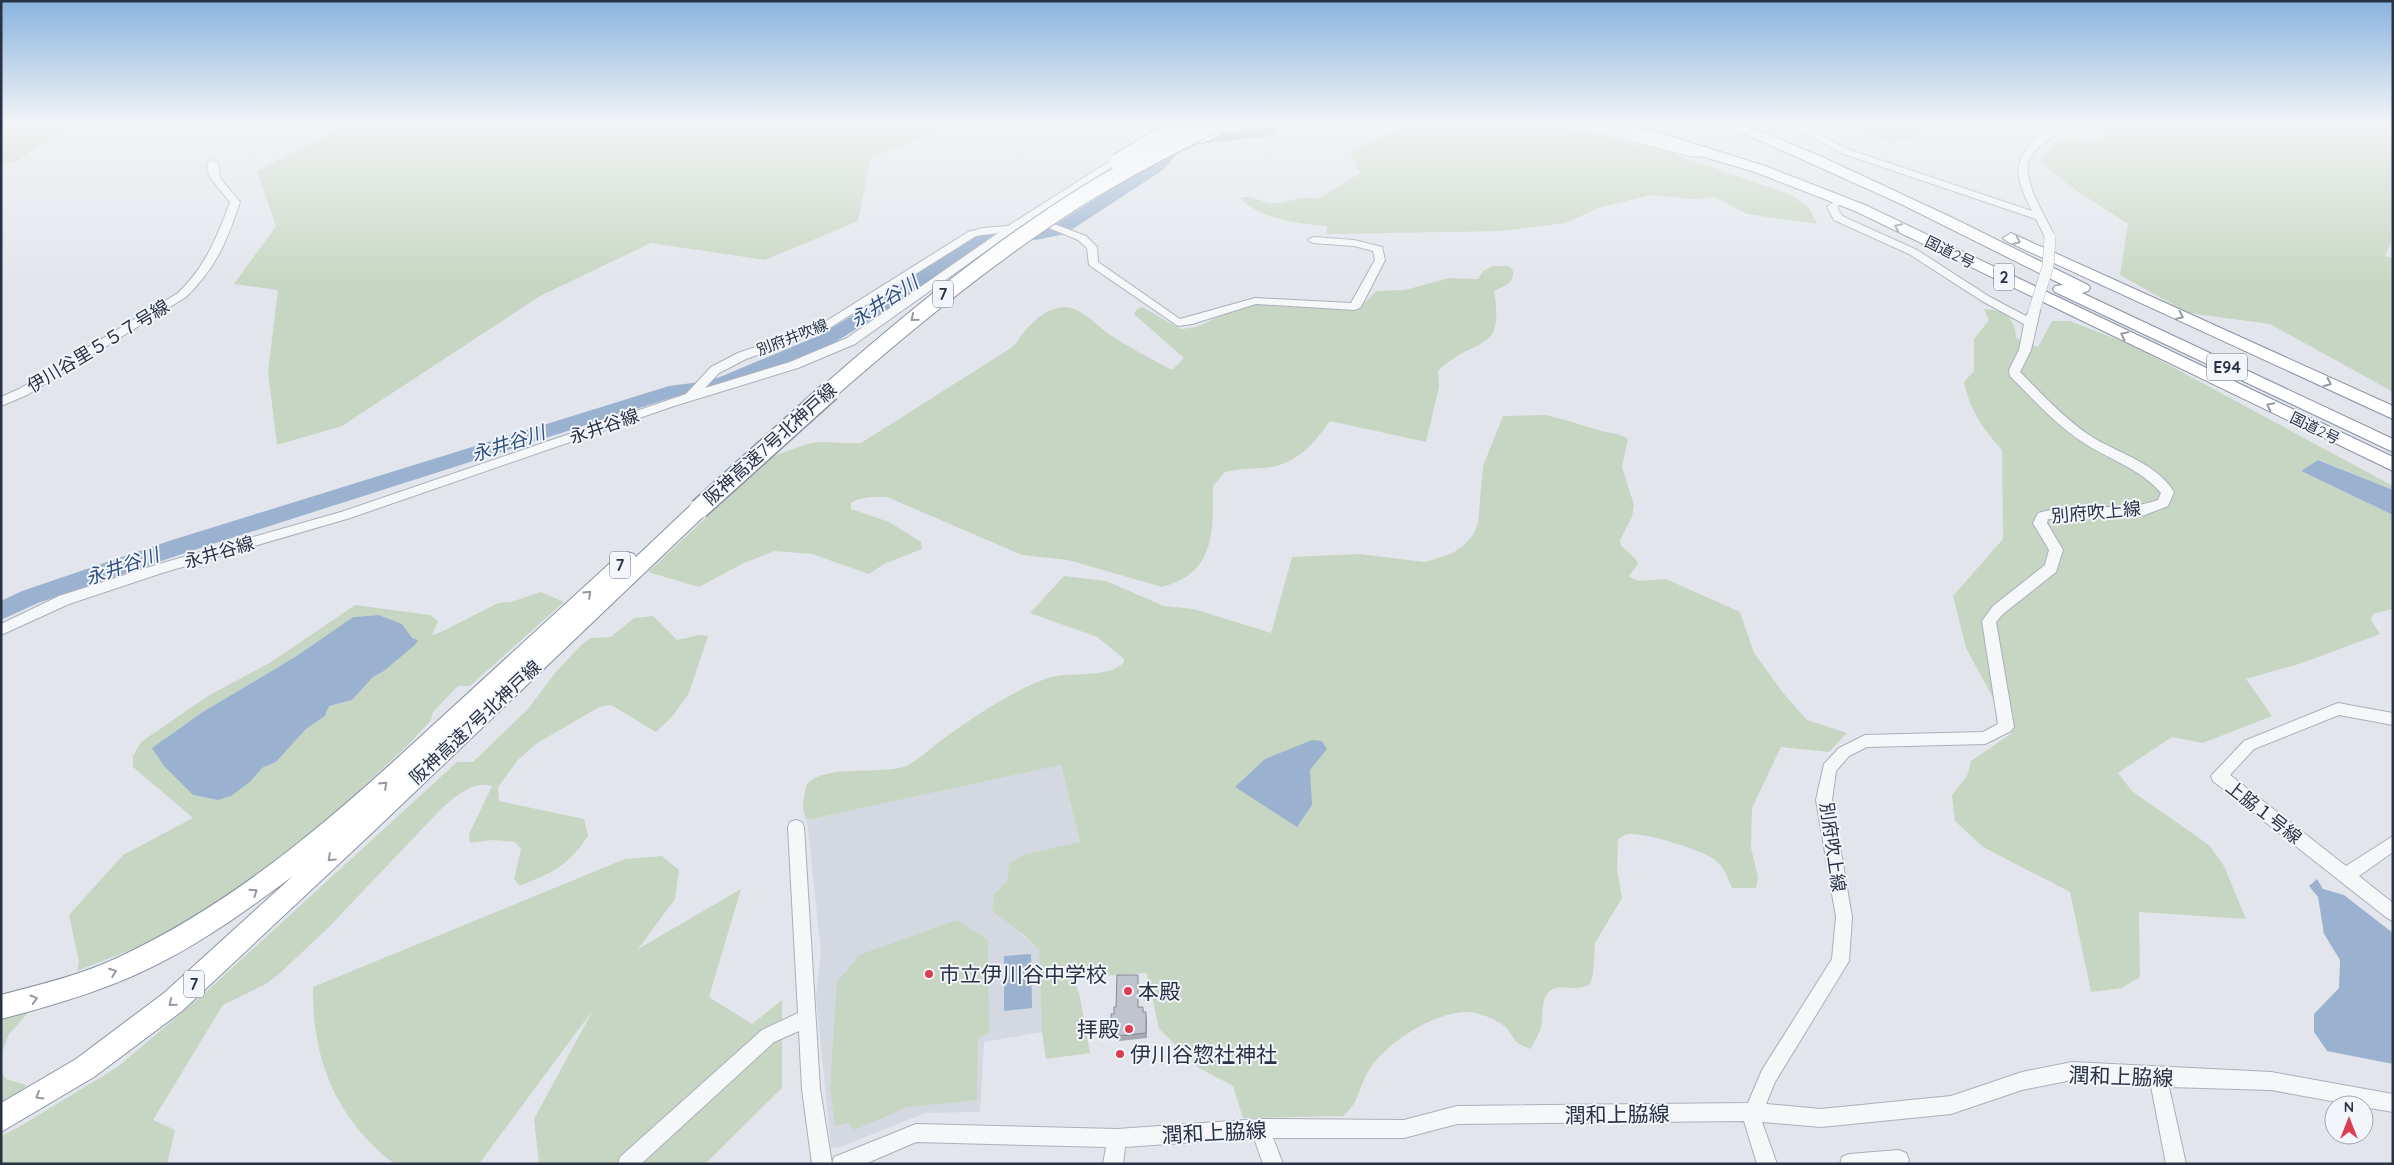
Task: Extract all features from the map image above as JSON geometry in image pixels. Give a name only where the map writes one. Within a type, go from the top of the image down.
[{"type":"highway","points":[[1088,188],[1104,176]]},
{"type":"highway","name":"阪神高速7号北神戸線","points":[[357,821],[560,631],[699,509],[857,366],[937,299],[1018,238],[1088,188],[1108,176]]},
{"type":"highway","name":"阪神高速7号北神戸線","points":[[1088,188],[1111,176]]},
{"type":"highway","points":[[1088,188],[1114,176]]},
{"type":"highway","name":"国道2号","points":[[1779,176],[1839,200],[2393,465]]},
{"type":"highway","name":"E94","points":[[1806,176],[1846,191],[2061,289],[2393,446]]},
{"type":"highway","name":"E94","points":[[1853,176],[2136,316],[2393,437]]},
{"type":"highway","name":"2","points":[[1876,176],[2393,413]]},
{"type":"highway","name":"7","points":[[1,1007],[68,990],[170,946],[233,908],[357,821]]},
{"type":"highway","name":"7","points":[[1,1118],[85,1068],[173,1002],[357,821]]},
{"type":"street","name":"伊川谷里５５７号線","points":[[1,402],[23,392],[182,295],[192,286],[207,266],[223,235],[235,202],[214,176]]},
{"type":"street","points":[[1011,229],[1092,176]]},
{"type":"street","points":[[1919,176],[2042,218]]},
{"type":"street","name":"別府吹上線","points":[[1753,1112],[1768,1076],[1840,961],[1844,918],[1824,800],[1829,768],[1844,752],[1865,741],[1985,738],[2006,728],[1989,621],[1998,610],[2052,568],[2056,550],[2040,523],[2043,516],[2056,513],[2142,511],[2163,503],[2168,492],[2156,477],[2086,439],[2068,426],[2014,373],[2015,366],[2023,355],[2031,316],[2052,253],[2050,238],[2023,180],[2023,176]]},
{"type":"street","points":[[1839,200],[1832,207],[1838,218],[1913,252],[1986,299],[2031,316]]},
{"type":"street","points":[[1028,217],[1082,238],[1092,247],[1093,263],[1178,323],[1188,322],[1255,301],[1355,306],[1380,260],[1378,249],[1354,243],[1313,240]]},
{"type":"street","name":"別府井吹線","points":[[690,397],[715,370],[742,356],[824,327],[862,305],[972,234],[983,231],[1011,229]]},
{"type":"street","name":"永井谷線","points":[[1,630],[64,600],[159,569],[345,515],[690,397],[794,365],[851,340],[1011,229]]},
{"type":"street","name":"上脇１号線","points":[[2393,719],[2338,709],[2249,745],[2219,776],[2393,913]]},
{"type":"street","points":[[796,827],[811,1089],[822,1164]]},
{"type":"street","points":[[2346,876],[2393,843]]},
{"type":"street","points":[[627,1164],[768,1036],[806,1018]]},
{"type":"street","name":"潤和上脇線","points":[[841,1164],[874,1157],[916,1133],[1117,1138],[1260,1128],[1404,1129],[1457,1115],[1753,1112],[1821,1118],[1951,1105],[2022,1081],[2072,1071],[2158,1077],[2271,1081],[2393,1103]]},
{"type":"street","points":[[2158,1077],[2176,1164]]},
{"type":"street","points":[[1753,1112],[1753,1126],[1767,1164]]},
{"type":"street","points":[[1260,1128],[1273,1164]]},
{"type":"street","points":[[1113,1164],[1117,1138]]},
{"type":"street","points":[[1849,1164],[1899,1160]]},
{"type":"shaded area","name":"市立伊川谷中学校","points":[[1061,765],[1080,842],[1025,854],[1007,882],[994,894],[1013,926],[1039,950],[1042,1032],[984,1042],[980,1112],[925,1113],[841,1147],[831,1148],[816,996],[821,952],[807,820]]},
{"type":"green space","points":[[259,176],[867,176],[858,221],[765,260],[651,243],[540,296],[342,426],[277,445],[268,372],[278,290],[234,284],[276,226]]},
{"type":"green space","points":[[1355,176],[1738,176],[1794,196],[1809,208],[1817,224],[1747,214],[1715,197],[1695,199],[1650,195],[1598,208],[1566,223],[1502,231],[1327,234],[1327,226],[1292,222],[1268,216],[1248,205],[1240,198],[1248,197],[1277,203],[1303,198],[1318,199]]},
{"type":"green space","points":[[2058,176],[2393,176],[2393,229],[2391,229],[2391,243],[2385,256],[2393,258],[2393,392],[2270,324],[2188,313],[2120,275],[2128,224],[2077,191]]},
{"type":"green space","points":[[1493,266],[1508,266],[1513,270],[1511,281],[1494,291],[1495,326],[1491,335],[1484,342],[1451,360],[1438,371],[1439,387],[1426,442],[1330,421],[1305,450],[1290,461],[1271,467],[1225,472],[1213,486],[1211,534],[1208,548],[1202,561],[1193,572],[1180,580],[1162,587],[1068,560],[1022,555],[887,497],[860,499],[851,503],[851,509],[889,522],[921,542],[922,549],[884,564],[869,574],[812,554],[775,551],[744,563],[699,587],[648,572],[772,456],[815,442],[861,443],[1014,346],[1024,332],[1038,318],[1053,309],[1062,307],[1077,310],[1119,341],[1172,370],[1184,358],[1134,314],[1136,310],[1142,307],[1181,329],[1197,327],[1226,313],[1251,305],[1265,304],[1357,311],[1376,291],[1405,290],[1449,278],[1478,279],[1483,271]]},
{"type":"green space","points":[[1984,309],[2003,313],[2011,320],[2016,338],[2038,347],[2052,321],[2070,321],[2132,345],[2393,486],[2393,490],[2319,460],[2301,471],[2393,515],[2393,609],[2373,614],[2371,620],[2380,634],[2299,664],[2246,679],[2272,716],[2203,743],[2172,737],[2118,773],[2132,791],[2209,845],[2224,866],[2246,919],[2139,912],[2140,977],[2122,988],[2091,992],[2070,892],[1983,847],[1955,821],[1952,795],[1967,776],[1971,761],[2012,733],[1966,648],[1953,596],[2003,539],[2002,450],[1973,410],[1964,382],[1974,371],[1974,339],[1989,320]]},
{"type":"green space","points":[[1545,415],[1628,439],[1622,467],[1634,505],[1632,517],[1620,540],[1621,546],[1635,558],[1638,564],[1629,576],[1638,581],[1666,579],[1740,612],[1754,653],[1784,694],[1807,720],[1847,733],[1829,752],[1781,747],[1752,808],[1751,848],[1758,877],[1756,888],[1732,888],[1725,872],[1714,859],[1685,846],[1637,834],[1628,834],[1618,839],[1617,868],[1622,898],[1595,943],[1593,974],[1590,984],[1580,988],[1555,988],[1546,995],[1541,1027],[1531,1049],[1518,1043],[1506,1027],[1492,1019],[1473,1012],[1451,1014],[1424,1024],[1386,1050],[1369,1070],[1356,1100],[1349,1111],[1343,1116],[1243,1118],[1233,1086],[1199,1068],[1159,1029],[1147,973],[1074,978],[1080,997],[1090,1053],[1046,1059],[1042,1032],[1039,950],[1024,935],[992,911],[994,894],[1007,882],[1009,864],[1025,854],[1080,842],[1061,765],[807,820],[803,806],[805,790],[808,783],[816,777],[838,772],[903,767],[914,762],[942,739],[1006,697],[1054,676],[1108,671],[1117,668],[1124,662],[1123,658],[1097,637],[1030,613],[1064,576],[1106,581],[1164,606],[1194,609],[1271,633],[1292,557],[1359,554],[1425,562],[1451,554],[1463,546],[1473,535],[1478,523],[1483,466],[1503,416]]},
{"type":"green space","points":[[541,592],[564,602],[470,686],[458,686],[433,712],[431,720],[409,744],[300,845],[183,926],[128,951],[77,971],[79,962],[69,915],[123,855],[193,818],[133,767],[133,756],[141,742],[208,696],[271,662],[355,605],[430,615],[438,621],[432,635],[498,603],[511,602]],"holes":[[[379,615],[402,624],[415,645],[384,671],[373,677],[352,700],[329,706],[325,716],[306,729],[276,762],[262,768],[251,781],[218,800],[193,795],[167,737],[201,713],[295,657],[353,617]]]},
{"type":"green space","points":[[653,616],[677,640],[699,635],[708,636],[689,693],[672,717],[656,732],[611,705],[599,707],[536,744],[518,760],[498,787],[499,801],[584,819],[588,836],[566,862],[542,877],[520,886],[514,879],[521,849],[515,842],[493,840],[470,843],[469,834],[492,786],[478,785],[471,787],[441,809],[328,928],[278,975],[266,984],[223,1005],[153,1120],[175,1130],[167,1164],[1,1164],[1,1136],[119,1066],[208,990],[457,762],[473,762],[528,709],[555,673],[582,644],[591,638],[611,637],[634,618]]},
{"type":"green space","points":[[662,856],[679,870],[675,899],[638,949],[741,889],[709,997],[752,1024],[782,1000],[782,1088],[705,1164],[539,1164],[534,1119],[593,1010],[479,1164],[395,1163],[387,1159],[352,1122],[332,1087],[324,1068],[315,1029],[313,987],[625,859]]},
{"type":"green space","points":[[957,920],[988,940],[989,1033],[978,1038],[977,1100],[907,1107],[855,1130],[848,1123],[835,1126],[830,1088],[837,982],[859,955]]},
{"type":"green space","points":[[29,1012],[9,1034],[1,1055],[1,1019]]},
{"type":"green space","points":[[1,1071],[6,1079],[26,1085],[23,1091],[1,1102]]},
{"type":"water","points":[[2318,460],[2393,490],[2393,515],[2301,471]]},
{"type":"water","points":[[379,615],[402,624],[412,638],[418,640],[415,645],[384,671],[373,677],[352,700],[329,706],[325,716],[306,729],[276,762],[262,768],[251,781],[231,796],[218,800],[193,795],[164,766],[152,748],[201,713],[295,657],[353,617]]},
{"type":"water","points":[[1312,740],[1322,741],[1327,749],[1310,770],[1312,805],[1297,827],[1235,787],[1265,759]]},
{"type":"water","points":[[2317,879],[2323,889],[2344,895],[2393,933],[2393,1064],[2327,1051],[2314,1032],[2314,1014],[2339,988],[2340,960],[2324,934],[2318,897],[2309,886]]},
{"type":"water","points":[[1031,954],[1032,1008],[1004,1011],[1004,956]]},
{"type":"building","points":[[1117,975],[1138,975],[1138,1007],[1143,1007],[1143,1012],[1146,1012],[1146,1033],[1118,1036],[1118,1033],[1111,1033],[1111,1014],[1114,1014],[1114,1007],[1116,1007]]},
{"type":"waterway","name":"永井谷川","points":[[1036,235],[1059,230],[1142,176]]},
{"type":"waterway","name":"永井谷川","points":[[1,611],[30,597],[180,546],[676,390],[711,387],[727,381],[825,340],[873,311],[984,235],[994,235]]},
{"type":"place","name":"市立伊川谷中学校","points":[[929,974]]},
{"type":"place","name":"本殿","points":[[1128,991]]},
{"type":"place","name":"拝殿","points":[[1129,1029]]},
{"type":"place","name":"伊川谷惣社神社","points":[[1120,1054]]}]
